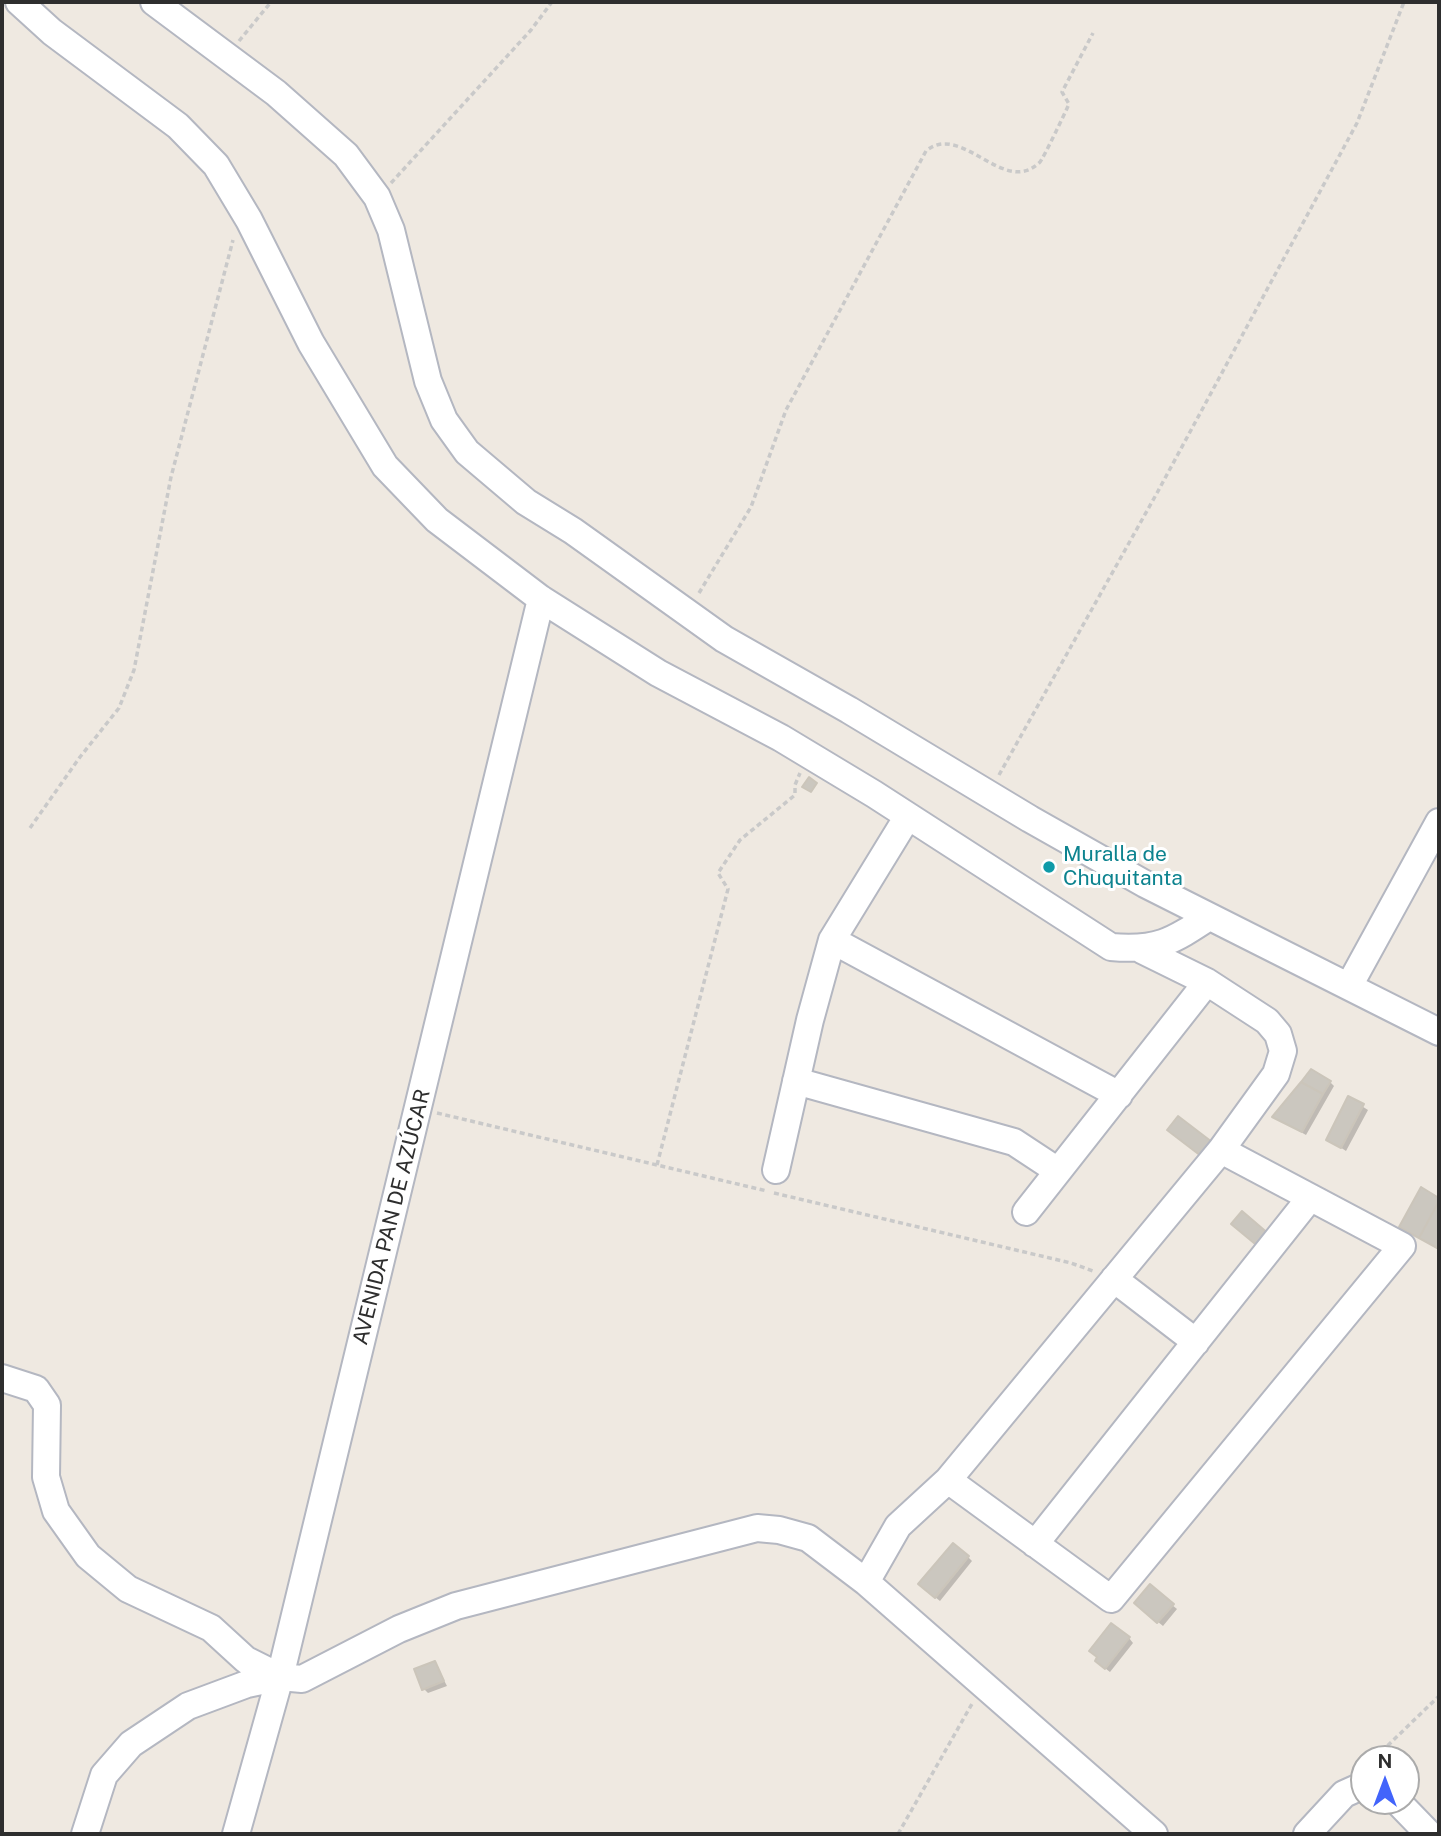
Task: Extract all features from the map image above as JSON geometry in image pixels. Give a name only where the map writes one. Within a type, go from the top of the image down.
[{"type":"street","points":[[19,2],[52,33],[178,126],[216,165],[249,220],[311,343],[386,466],[438,520],[541,599],[658,673],[808,754],[1091,936],[1111,947],[1142,950],[1207,982],[1267,1021],[1278,1034],[1283,1051],[1276,1074],[1221,1150],[948,1480],[898,1526],[866,1582]]},
{"type":"street","points":[[154,2],[276,93],[346,155],[377,197],[391,230],[428,381],[444,420],[467,452],[526,502],[573,531],[724,639],[849,709],[1092,856],[1439,1032]]},
{"type":"street","name":"AVENIDA PAN DE AZÚCAR","points":[[236,1834],[280,1676],[541,599]]},
{"type":"street","points":[[776,1170],[832,940],[908,816]]},
{"type":"street","points":[[1349,986],[1439,822]]},
{"type":"street","points":[[1142,950],[1175,939],[1209,917]]},
{"type":"street","points":[[832,940],[1119,1095]]},
{"type":"street","points":[[1026,1212],[1207,982]]},
{"type":"street","points":[[796,1081],[1014,1142],[1058,1171]]},
{"type":"street","points":[[948,1480],[1111,1599],[1402,1246],[1221,1150]]},
{"type":"street","points":[[1035,1544],[1310,1198]]},
{"type":"street","points":[[1114,1279],[1196,1342]]},
{"type":"street","points":[[2,1378],[36,1389],[47,1405],[46,1477],[56,1511],[88,1556],[128,1589],[211,1628],[246,1660],[280,1676],[302,1679],[400,1629],[456,1606],[757,1528],[779,1530],[808,1538],[866,1582],[982,1687],[1154,1834]]},
{"type":"street","points":[[85,1834],[104,1774],[131,1744],[188,1706],[280,1676]]},
{"type":"street","points":[[1307,1834],[1344,1794],[1350,1791]]},
{"type":"street","points":[[1410,1815],[1429,1834]]},
{"type":"path","points":[[226,56],[271,2]]},
{"type":"path","points":[[377,197],[504,60],[552,2]]},
{"type":"path","points":[[988,795],[1164,481],[1357,123],[1404,2]]},
{"type":"path","points":[[686,613],[751,507],[786,410],[926,151],[935,144],[955,144],[1001,168],[1013,170],[1025,169],[1041,162],[1069,104],[1062,92],[1093,33]]},
{"type":"path","points":[[30,828],[80,757],[119,708],[134,670],[174,465],[235,233],[249,220]]},
{"type":"path","points":[[657,1165],[728,889],[718,873],[740,841],[795,795],[794,785],[808,754]]},
{"type":"path","points":[[898,1834],[982,1687]]},
{"type":"path","points":[[1388,1745],[1439,1696]]},
{"type":"building","points":[[809,777],[817,783],[811,792],[802,787]]},
{"type":"building","points":[[1311,1069],[1331,1081],[1323,1094],[1301,1082]]},
{"type":"building","points":[[1301,1082],[1323,1094],[1302,1132],[1272,1117]]},
{"type":"building","points":[[1348,1096],[1364,1104],[1341,1148],[1326,1140]]},
{"type":"building","points":[[1178,1116],[1212,1142],[1201,1156],[1167,1130]]},
{"type":"building","points":[[1421,1187],[1439,1198],[1439,1201],[1419,1238],[1399,1227]]},
{"type":"building","points":[[1439,1201],[1439,1249],[1419,1238]]},
{"type":"building","points":[[1242,1211],[1270,1235],[1260,1248],[1231,1224]]},
{"type":"building","points":[[953,1543],[969,1556],[935,1598],[918,1584]]},
{"type":"building","points":[[1150,1584],[1174,1604],[1157,1623],[1134,1603]]},
{"type":"building","points":[[1111,1623],[1130,1637],[1105,1669],[1095,1661],[1097,1657],[1089,1651]]},
{"type":"building","points":[[435,1661],[444,1681],[422,1690],[414,1669]]},
{"type":"place","name":"Muralla de Chuquitanta","points":[[1049,867]]}]
